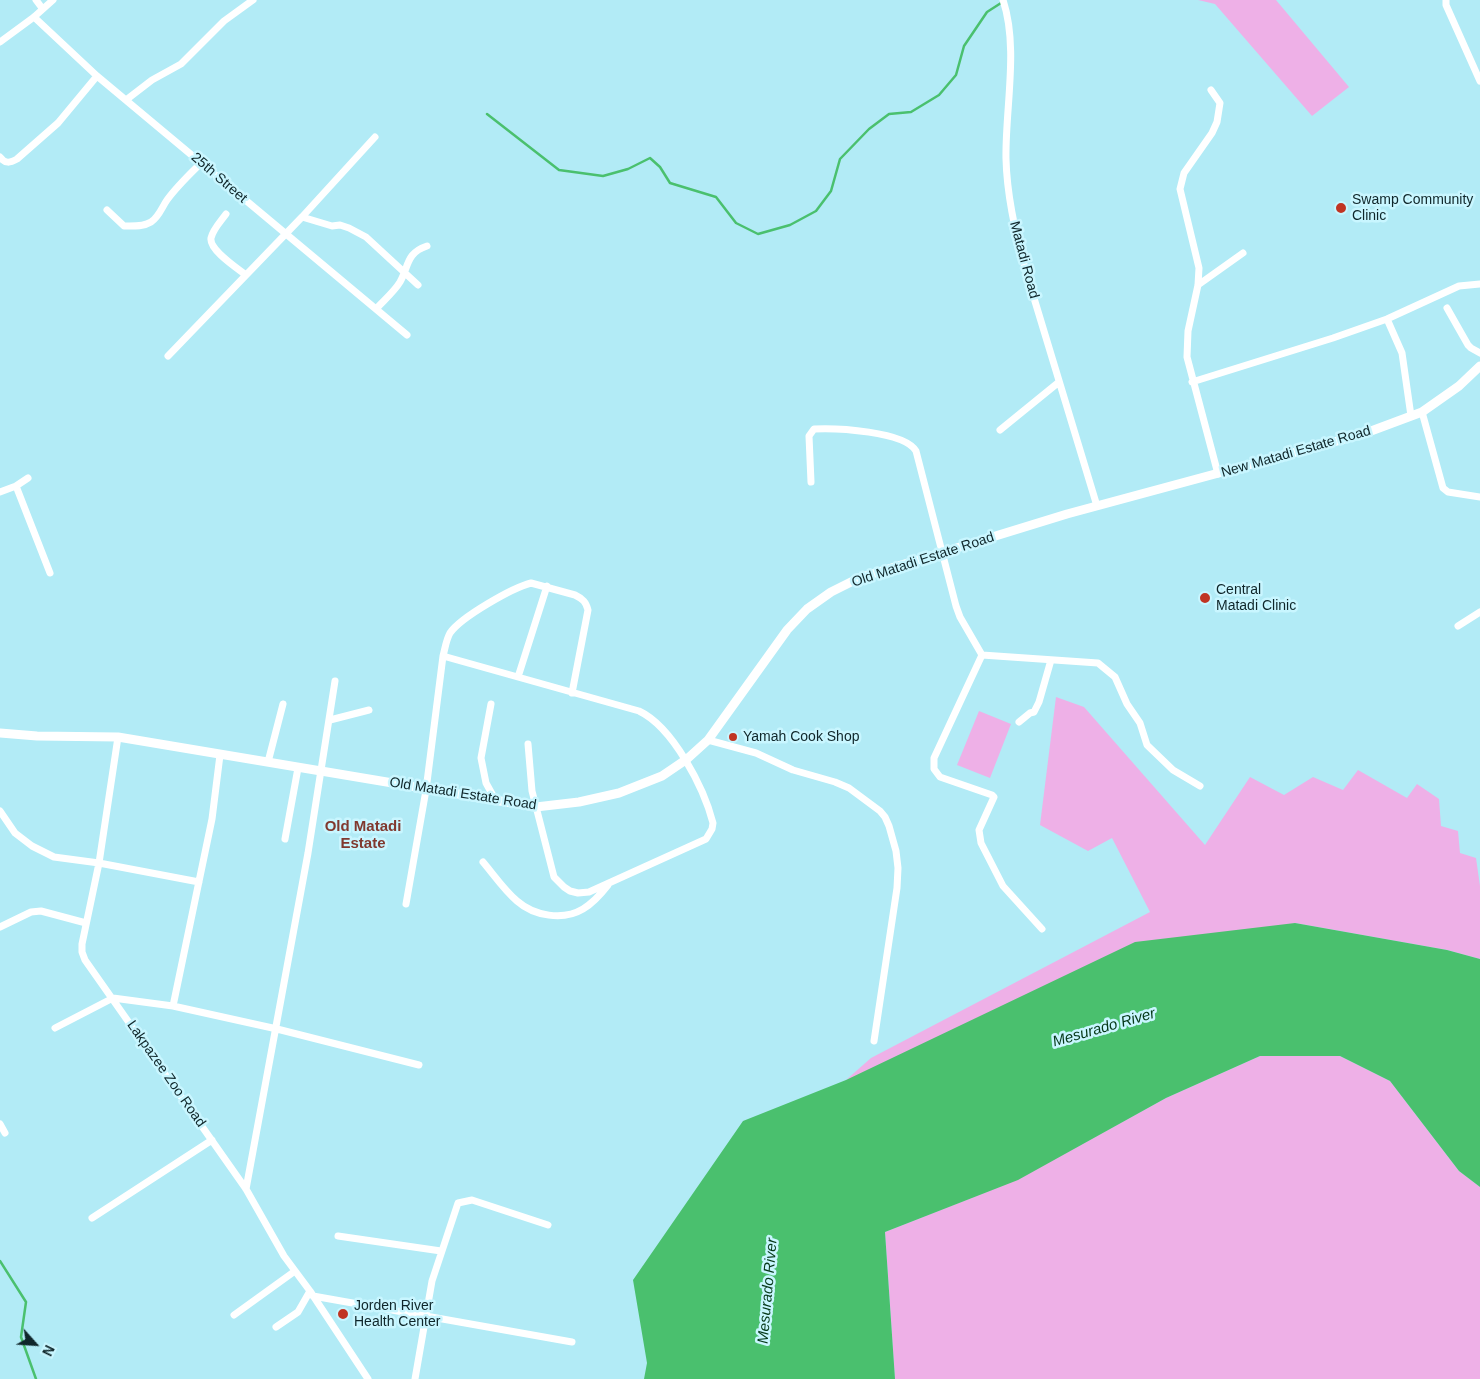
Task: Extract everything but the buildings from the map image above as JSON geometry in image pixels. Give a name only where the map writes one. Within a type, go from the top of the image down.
[{"type":"street","points":[[36,0],[42,8]]},
{"type":"street","points":[[0,42],[34,17],[53,0]]},
{"type":"street","points":[[126,100],[152,80],[180,64],[224,21],[253,0]]},
{"type":"street","points":[[1446,0],[1446,5],[1480,81]]},
{"type":"street","name":"Matadi Road","points":[[1004,3],[1009,22],[1010,51],[1006,158],[1009,193],[1018,243],[1097,506]]},
{"type":"street","name":"25th Street","points":[[34,17],[96,76],[202,162],[407,335]]},
{"type":"street","points":[[0,157],[3,161],[11,163],[17,159],[58,123],[96,76]]},
{"type":"street","points":[[1211,90],[1220,102],[1218,122],[1184,173],[1180,188],[1182,204],[1199,268],[1198,285],[1188,331],[1186,357],[1218,474]]},
{"type":"street","points":[[168,356],[302,217],[375,137]]},
{"type":"street","points":[[107,210],[124,226],[138,226],[151,222],[174,191],[202,162]]},
{"type":"street","points":[[226,214],[214,231],[211,240],[212,248],[246,276]]},
{"type":"street","points":[[302,217],[332,226],[340,225],[366,237],[418,285]]},
{"type":"street","points":[[376,309],[399,282],[410,257],[417,249],[427,246]]},
{"type":"street","points":[[1198,285],[1243,253]]},
{"type":"street","points":[[1192,382],[1388,319],[1459,286],[1480,284]]},
{"type":"street","points":[[1447,308],[1471,348],[1480,353]]},
{"type":"street","points":[[1388,319],[1402,353],[1411,416]]},
{"type":"street","name":"New Matadi Estate Road","points":[[1097,506],[1363,434],[1422,412],[1459,386],[1480,366]]},
{"type":"street","points":[[1000,430],[1059,382]]},
{"type":"street","points":[[1422,412],[1443,488],[1448,492],[1480,496]]},
{"type":"street","points":[[811,482],[809,436],[814,429],[881,434],[913,446],[916,451],[960,617],[982,655]]},
{"type":"street","points":[[0,492],[16,486],[28,478]]},
{"type":"street","points":[[16,486],[50,573]]},
{"type":"street","name":"Old Matadi Estate Road","points":[[0,733],[37,736],[118,737],[298,768],[322,770],[426,790],[536,808],[579,802],[619,793],[662,776],[687,759],[708,740],[787,630],[807,610],[831,592],[859,578],[1097,506]]},
{"type":"street","points":[[406,904],[426,790],[444,656],[447,639],[451,632],[492,600],[530,583],[547,586],[582,598],[588,610],[572,692]]},
{"type":"street","points":[[518,677],[547,586]]},
{"type":"street","points":[[1458,626],[1480,612]]},
{"type":"street","points":[[982,655],[1098,663],[1110,672],[1119,684],[1127,704],[1140,723],[1147,745],[1173,770],[1200,786]]},
{"type":"street","points":[[982,655],[934,758],[934,769],[940,777],[994,797],[979,830],[981,843],[1003,886],[1042,929]]},
{"type":"street","points":[[444,656],[639,711],[649,716],[660,726],[687,759],[712,817],[710,834],[706,840],[589,892],[578,893],[564,887],[554,877],[536,808],[532,791],[528,744]]},
{"type":"street","points":[[1019,722],[1034,712],[1039,702],[1051,660]]},
{"type":"street","points":[[246,1189],[322,770],[335,681]]},
{"type":"street","points":[[268,762],[283,704]]},
{"type":"street","points":[[491,704],[481,758],[486,783],[496,801]]},
{"type":"street","points":[[330,720],[368,710]]},
{"type":"street","name":"Lakpazee Zoo Road","points":[[118,737],[99,863],[82,944],[85,960],[246,1189],[284,1256],[368,1379]]},
{"type":"street","points":[[708,740],[756,753],[793,770],[849,788],[880,811],[885,817],[896,851],[898,868],[874,1041]]},
{"type":"street","points":[[173,1006],[212,819],[220,755]]},
{"type":"street","points":[[285,840],[298,768]]},
{"type":"street","points":[[1,816],[15,833],[42,852],[68,859],[199,882]]},
{"type":"street","points":[[483,862],[516,900],[524,906],[544,914],[572,913],[582,910],[596,899],[610,883]]},
{"type":"street","points":[[0,927],[31,912],[40,911],[86,923]]},
{"type":"street","points":[[55,1028],[112,998],[173,1006],[276,1029],[419,1065]]},
{"type":"street","points":[[0,1124],[5,1133]]},
{"type":"street","points":[[92,1218],[212,1140]]},
{"type":"street","points":[[415,1379],[432,1281],[458,1203],[467,1200],[482,1202],[548,1225]]},
{"type":"street","points":[[338,1236],[441,1251]]},
{"type":"street","points":[[234,1315],[295,1271]]},
{"type":"street","points":[[276,1327],[298,1312],[311,1293],[425,1316],[572,1342]]},
{"type":"shaded area","points":[[1198,0],[1276,0],[1349,87],[1312,116],[1215,4]]},
{"type":"shaded area","points":[[1056,697],[1084,707],[1205,845],[1250,777],[1284,795],[1313,777],[1343,790],[1358,770],[1407,798],[1417,784],[1439,799],[1441,826],[1458,831],[1460,853],[1476,858],[1480,886],[1480,959],[1447,950],[1295,923],[846,1080],[871,1058],[1150,912],[1112,838],[1088,851],[1040,825]]},
{"type":"shaded area","points":[[979,711],[1011,724],[990,778],[957,765]]},
{"type":"shaded area","points":[[1260,1056],[1340,1056],[1390,1081],[1459,1171],[1480,1187],[1480,1379],[895,1379],[885,1232],[1017,1180],[1166,1098]]},
{"type":"water","name":"Mesurado River","points":[[1295,923],[1447,950],[1480,959],[1480,1187],[1459,1171],[1390,1081],[1340,1056],[1260,1056],[1166,1098],[1018,1180],[885,1232],[895,1379],[644,1379],[647,1363],[633,1280],[743,1121],[846,1080],[1135,942]]},
{"type":"waterway","points":[[487,114],[559,170],[603,176],[628,169],[650,158],[660,167],[670,183],[716,197],[736,223],[758,234],[790,225],[816,211],[831,191],[840,159],[869,129],[889,114],[911,112],[939,95],[956,75],[964,46],[987,12],[1001,3]]},
{"type":"waterway","points":[[0,1261],[26,1302],[21,1337],[36,1379]]},
{"type":"place","name":"Swamp Community Clinic","points":[[1341,208]]},
{"type":"place","name":"Central Matadi Clinic","points":[[1205,598]]},
{"type":"place","name":"Yamah Cook Shop","points":[[733,737]]},
{"type":"place","name":"Jorden River Health Center","points":[[343,1314]]},
{"type":"district","name":"Old Matadi Estate","points":[[363,836]]}]
